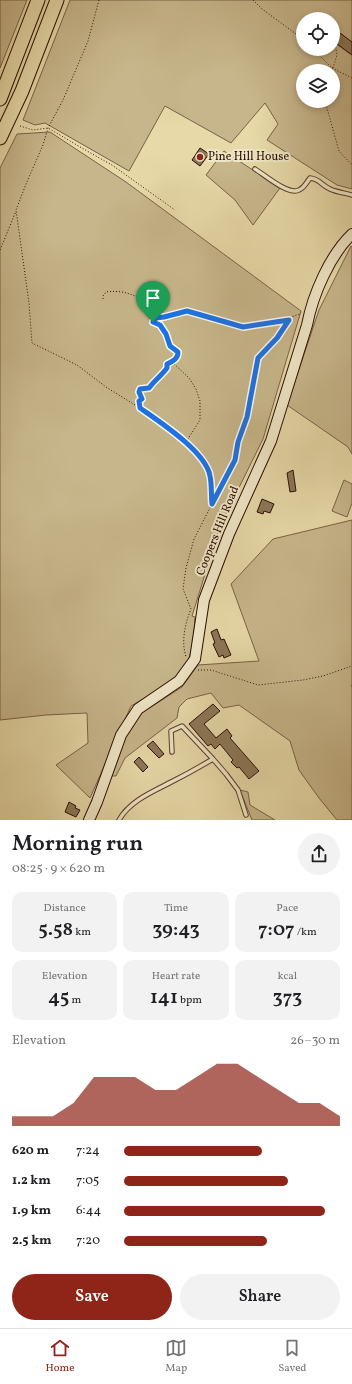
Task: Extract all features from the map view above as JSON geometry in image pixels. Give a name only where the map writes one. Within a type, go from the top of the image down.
[{"type":"highway","points":[[0,99],[38,0]]},
{"type":"highway","points":[[0,138],[22,91],[57,0]]},
{"type":"street","name":"Coopers Hill Road","points":[[89,820],[121,735],[138,708],[179,681],[195,659],[204,600],[228,534],[271,441],[307,325],[310,309],[331,260],[352,234]]},
{"type":"lane","points":[[255,169],[286,189],[292,191],[298,191],[310,178],[316,179],[331,190],[352,195]]},
{"type":"lane","points":[[172,752],[171,731],[182,726],[213,759],[238,790],[246,814]]},
{"type":"lane","points":[[119,820],[122,815],[135,803],[152,791],[178,779],[213,759]]},
{"type":"path","points":[[0,250],[43,145],[48,128],[63,100],[88,41],[99,0]]},
{"type":"path","points":[[253,0],[262,9],[296,34]]},
{"type":"path","points":[[320,56],[328,64]]},
{"type":"path","points":[[340,72],[352,78]]},
{"type":"path","points":[[327,108],[339,151],[352,165]]},
{"type":"path","points":[[20,126],[33,130],[48,128],[112,165],[175,210]]},
{"type":"path","points":[[16,210],[29,304],[32,343],[77,365],[106,387],[140,408],[200,455],[210,475],[212,504]]},
{"type":"path","points":[[103,299],[102,296],[106,292],[118,290],[135,295],[143,300],[146,315],[153,322],[160,325],[166,334],[170,346],[178,352],[178,356],[175,360],[167,364],[167,368],[161,376],[156,379],[149,388],[140,389],[139,392],[142,399],[139,401],[140,408]]},
{"type":"path","points":[[153,322],[156,318],[187,311],[243,327],[289,320]]},
{"type":"path","points":[[300,314],[288,318],[289,320],[277,338],[258,358],[247,417],[238,442],[235,460],[194,539],[186,568],[183,589],[191,609],[185,625],[184,650],[188,669],[211,670],[258,685],[303,680],[323,676],[352,666]]},
{"type":"path","points":[[172,362],[189,378],[196,389],[200,401],[200,420],[186,443]]},
{"type":"shaded area","points":[[0,0],[27,0],[0,68]]},
{"type":"shaded area","points":[[70,0],[352,0],[352,42],[340,33],[340,12],[296,12],[296,56],[340,56],[340,46],[350,54],[352,52],[352,189],[337,185],[267,140],[278,124],[265,103],[231,143],[165,106],[129,171],[45,123],[35,125],[23,120]]},
{"type":"shaded area","points":[[50,132],[126,182],[301,311],[263,439],[220,526],[192,616],[195,617],[193,645],[186,667],[174,681],[131,706],[90,798],[56,765],[88,743],[87,713],[46,715],[0,720],[0,168],[17,134]]},
{"type":"shaded area","points":[[224,151],[280,188],[253,225],[235,200],[206,175]]},
{"type":"shaded area","points":[[351,246],[352,454],[348,447],[287,405],[319,310]]},
{"type":"shaded area","points":[[344,480],[352,484],[352,503],[347,517],[332,511]]},
{"type":"shaded area","points":[[352,520],[352,820],[337,820],[319,798],[299,770],[290,741],[239,705],[223,708],[211,693],[187,699],[179,707],[177,718],[125,758],[116,776],[110,776],[123,736],[140,714],[182,687],[198,665],[259,661],[231,584],[273,539]]},
{"type":"shaded area","points":[[240,790],[248,792],[250,805],[275,820],[252,820]]},
{"type":"building","points":[[340,33],[352,42],[352,55],[340,46]]},
{"type":"building","name":"Pine Hill House","points":[[200,148],[209,154],[200,166],[192,160]]},
{"type":"building","points":[[293,470],[296,491],[290,492],[287,473]]},
{"type":"building","points":[[262,499],[274,504],[270,513],[264,511],[263,514],[257,512]]},
{"type":"building","points":[[217,629],[221,640],[224,639],[231,655],[224,658],[223,655],[219,657],[213,644],[215,643],[211,632]]},
{"type":"building","points":[[213,704],[220,711],[204,724],[216,738],[227,729],[232,736],[230,738],[259,771],[249,779],[239,767],[237,768],[231,762],[233,760],[220,744],[215,749],[211,744],[208,746],[189,724]]},
{"type":"building","points":[[153,741],[164,754],[159,758],[147,746]]},
{"type":"building","points":[[139,757],[148,767],[143,772],[134,762]]},
{"type":"building","points":[[69,802],[76,806],[75,808],[80,810],[76,817],[65,812]]},
{"type":"place","name":"Pine Hill House","points":[[200,157]]},
{"type":"route","points":[[187,311],[243,327],[289,320],[277,338],[258,358],[247,417],[238,442],[235,460],[212,504],[210,475],[200,455],[151,415],[140,408],[139,401],[142,399],[139,392],[140,389],[149,388],[167,368],[167,364],[175,360],[178,356],[178,352],[170,346],[166,334],[160,325],[153,322],[156,318],[187,311]]}]
